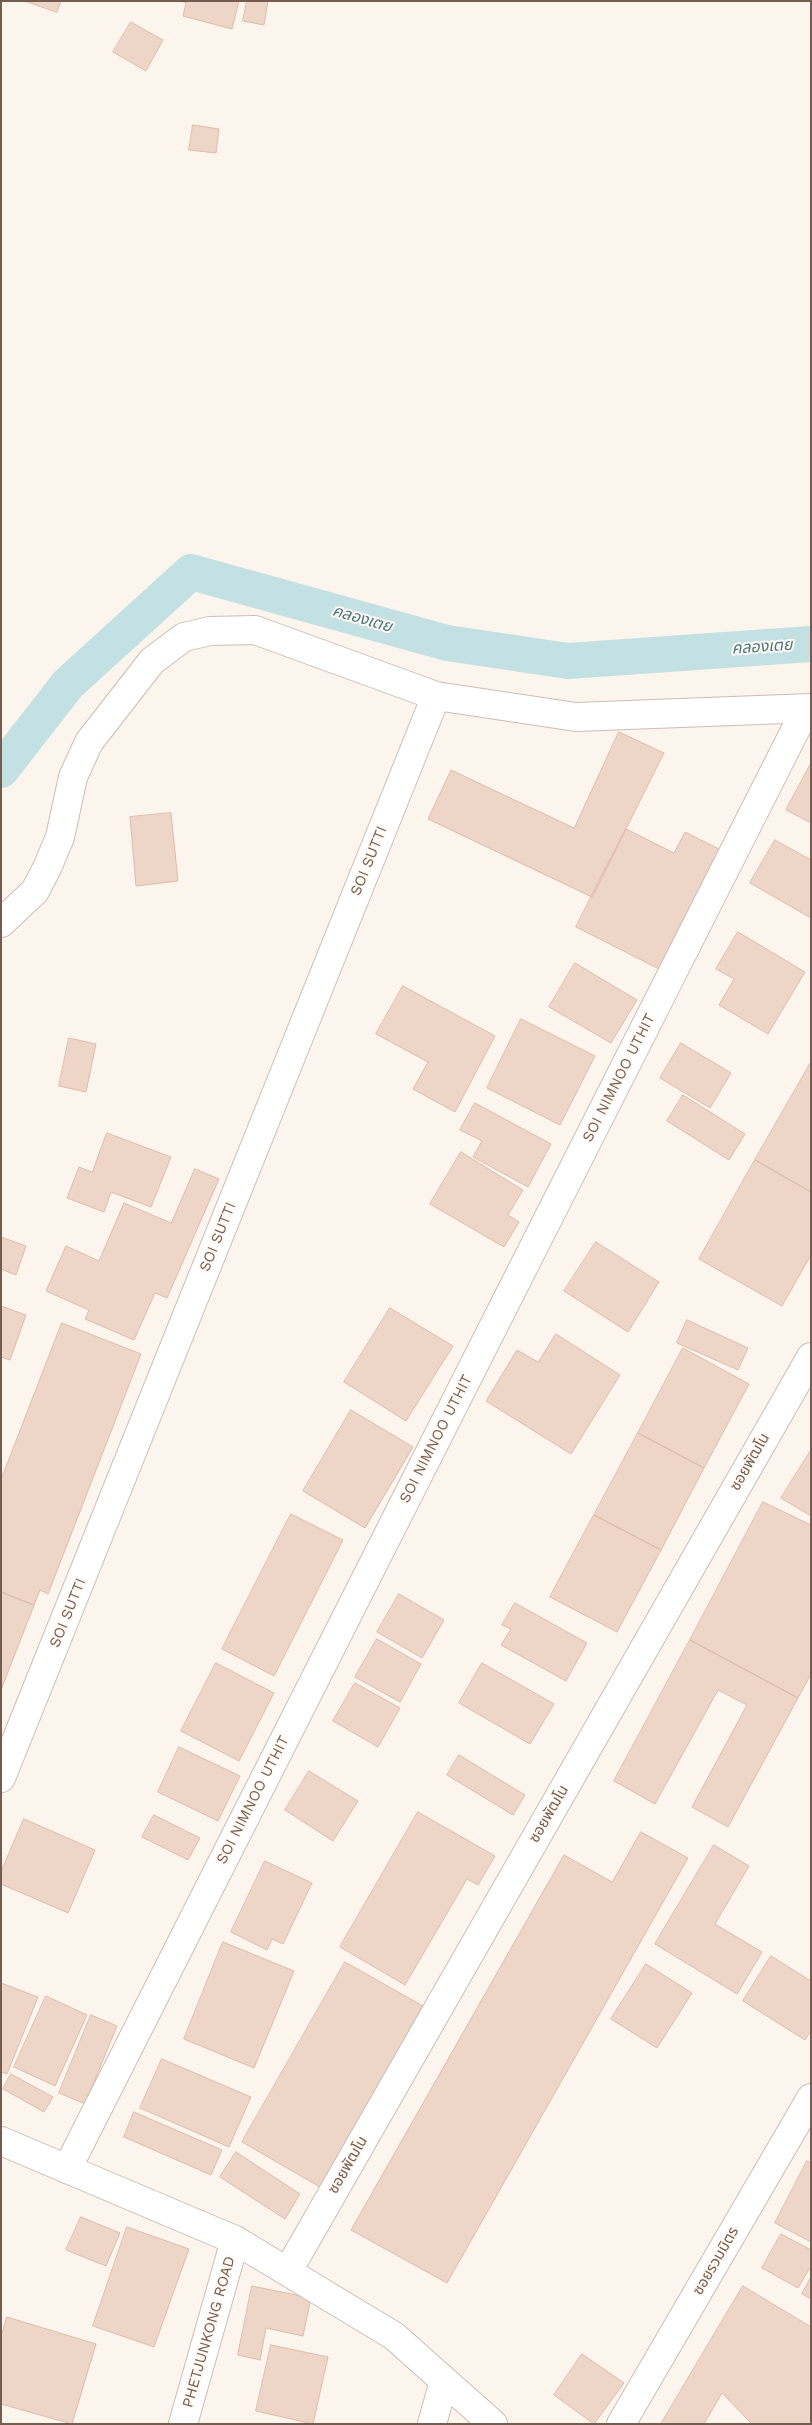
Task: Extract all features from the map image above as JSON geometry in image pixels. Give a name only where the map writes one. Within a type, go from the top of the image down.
[{"type":"street","points":[[1,923],[35,891],[39,883],[60,837],[73,778],[89,742],[152,661],[184,637],[210,631],[255,630],[436,696],[576,717],[808,708]]},
{"type":"street","name":"SOI SUTTI","points":[[1,1778],[436,696]]},
{"type":"street","name":"SOI NIMNOO UTHIT","points":[[67,2169],[808,708]]},
{"type":"street","name":"ซอยพัฒโน","points":[[288,2271],[811,1357]]},
{"type":"street","name":"ซอยรวมมิตร","points":[[621,2424],[811,2098]]},
{"type":"street","points":[[1,2141],[235,2240],[394,2336],[494,2424]]},
{"type":"street","name":"PHETJUNKONG ROAD","points":[[183,2424],[235,2240]]},
{"type":"street","points":[[432,2424],[444,2381]]},
{"type":"building","points":[[25,1],[61,1],[57,12]]},
{"type":"building","points":[[180,1],[239,1],[232,29],[183,16],[186,3]]},
{"type":"building","points":[[247,1],[268,1],[264,25],[243,21]]},
{"type":"building","points":[[131,22],[163,40],[146,71],[113,52]]},
{"type":"building","points":[[193,125],[219,129],[216,153],[189,150]]},
{"type":"building","points":[[619,732],[664,753],[592,897],[428,819],[451,770],[574,828]]},
{"type":"building","points":[[811,763],[811,823],[786,810]]},
{"type":"building","points":[[171,813],[178,881],[136,886],[130,817]]},
{"type":"building","points":[[626,829],[674,853],[685,832],[721,850],[659,969],[576,927]]},
{"type":"building","points":[[775,840],[811,860],[811,918],[750,883]]},
{"type":"building","points":[[738,932],[805,972],[768,1034],[719,1005],[734,979],[716,969]]},
{"type":"building","points":[[575,963],[637,1000],[611,1043],[549,1007]]},
{"type":"building","points":[[403,986],[495,1036],[455,1112],[413,1089],[428,1062],[376,1034]]},
{"type":"building","points":[[521,1019],[595,1056],[560,1125],[487,1088]]},
{"type":"building","points":[[69,1038],[96,1044],[86,1092],[59,1086]]},
{"type":"building","points":[[681,1043],[731,1073],[710,1108],[660,1078]]},
{"type":"building","points":[[811,1062],[811,1192],[755,1160]]},
{"type":"building","points":[[683,1095],[745,1134],[729,1160],[667,1121]]},
{"type":"building","points":[[475,1103],[551,1144],[528,1187],[473,1157],[482,1141],[460,1130]]},
{"type":"building","points":[[107,1133],[171,1157],[151,1207],[111,1192],[104,1212],[67,1198],[79,1167],[92,1172]]},
{"type":"building","points":[[461,1152],[523,1190],[508,1215],[519,1222],[504,1247],[430,1204]]},
{"type":"building","points":[[755,1160],[811,1192],[811,1255],[782,1306],[699,1259]]},
{"type":"building","points":[[195,1169],[219,1179],[167,1298],[155,1293],[134,1340],[85,1319],[89,1310],[46,1291],[66,1246],[99,1261],[124,1203],[171,1223]]},
{"type":"building","points":[[1,1237],[26,1246],[16,1275],[1,1269]]},
{"type":"building","points":[[596,1242],[659,1282],[628,1332],[564,1291]]},
{"type":"building","points":[[1,1306],[26,1315],[10,1360],[1,1357]]},
{"type":"building","points":[[390,1308],[453,1346],[406,1421],[344,1382]]},
{"type":"building","points":[[687,1320],[748,1348],[738,1370],[677,1343]]},
{"type":"building","points":[[62,1323],[141,1354],[48,1594],[40,1590],[34,1605],[1,1592],[1,1480]]},
{"type":"building","points":[[556,1334],[620,1375],[571,1454],[486,1401],[517,1350],[538,1362]]},
{"type":"building","points":[[683,1348],[749,1384],[704,1468],[638,1433]]},
{"type":"building","points":[[351,1410],[413,1447],[365,1528],[303,1491]]},
{"type":"building","points":[[638,1433],[704,1468],[661,1550],[594,1515]]},
{"type":"building","points":[[811,1450],[811,1516],[781,1498]]},
{"type":"building","points":[[763,1502],[811,1525],[811,1674],[798,1698],[690,1640]]},
{"type":"building","points":[[291,1514],[343,1540],[274,1676],[222,1649]]},
{"type":"building","points":[[594,1515],[661,1550],[617,1632],[550,1597]]},
{"type":"building","points":[[1,1592],[34,1605],[1,1690]]},
{"type":"building","points":[[399,1594],[444,1620],[422,1658],[377,1632]]},
{"type":"building","points":[[515,1603],[587,1643],[566,1681],[501,1645],[511,1629],[502,1625]]},
{"type":"building","points":[[377,1639],[421,1664],[400,1702],[355,1677]]},
{"type":"building","points":[[690,1640],[798,1698],[728,1827],[692,1807],[747,1705],[718,1690],[655,1804],[614,1781]]},
{"type":"building","points":[[216,1663],[274,1693],[239,1761],[181,1731]]},
{"type":"building","points":[[482,1663],[554,1704],[530,1744],[459,1703]]},
{"type":"building","points":[[355,1683],[400,1708],[378,1747],[333,1721]]},
{"type":"building","points":[[179,1747],[240,1776],[218,1821],[158,1792]]},
{"type":"building","points":[[459,1755],[525,1795],[513,1815],[447,1775]]},
{"type":"building","points":[[309,1771],[358,1801],[333,1841],[285,1810]]},
{"type":"building","points":[[418,1812],[495,1856],[478,1885],[467,1879],[405,1985],[340,1947]]},
{"type":"building","points":[[154,1815],[200,1838],[188,1860],[142,1837]]},
{"type":"building","points":[[24,1819],[95,1850],[68,1913],[1,1884],[1,1872]]},
{"type":"building","points":[[641,1832],[688,1858],[447,2283],[351,2230],[564,1855],[612,1882]]},
{"type":"building","points":[[714,1845],[749,1866],[715,1924],[762,1952],[737,1994],[655,1944]]},
{"type":"building","points":[[265,1861],[312,1883],[283,1944],[272,1939],[267,1950],[231,1932]]},
{"type":"building","points":[[223,1942],[294,1971],[254,2068],[184,2039]]},
{"type":"building","points":[[771,1956],[811,1981],[811,2031],[805,2040],[743,2001]]},
{"type":"building","points":[[345,1962],[423,2006],[320,2187],[242,2142]]},
{"type":"building","points":[[646,1964],[692,1993],[657,2048],[611,2019]]},
{"type":"building","points":[[1,1983],[38,1997],[7,2074],[1,2072]]},
{"type":"building","points":[[46,1996],[87,2015],[55,2086],[14,2067]]},
{"type":"building","points":[[91,2015],[117,2026],[85,2104],[59,2093]]},
{"type":"building","points":[[162,2059],[251,2097],[229,2147],[140,2108]]},
{"type":"building","points":[[11,2074],[53,2097],[44,2112],[3,2089]]},
{"type":"building","points":[[134,2112],[222,2150],[211,2175],[124,2137]]},
{"type":"building","points":[[236,2152],[300,2194],[285,2219],[220,2177]]},
{"type":"building","points":[[807,2161],[811,2163],[811,2242],[775,2223]]},
{"type":"building","points":[[81,2217],[120,2233],[106,2266],[66,2250]]},
{"type":"building","points":[[127,2227],[189,2249],[154,2347],[93,2326]]},
{"type":"building","points":[[781,2234],[811,2250],[811,2266],[798,2288],[762,2268]]},
{"type":"building","points":[[811,2277],[811,2299],[802,2294]]},
{"type":"building","points":[[252,2286],[311,2298],[303,2336],[266,2328],[260,2360],[238,2355]]},
{"type":"building","points":[[743,2286],[811,2327],[811,2424],[752,2424],[722,2393],[704,2424],[661,2424]]},
{"type":"building","points":[[7,2317],[96,2344],[72,2424],[1,2404],[1,2337]]},
{"type":"building","points":[[271,2345],[328,2357],[313,2424],[256,2411]]},
{"type":"building","points":[[582,2354],[624,2383],[594,2424],[554,2395]]},
{"type":"waterway","name":"คลองเตย","points":[[1,770],[68,684],[191,572],[447,643],[568,661],[811,644]]}]
